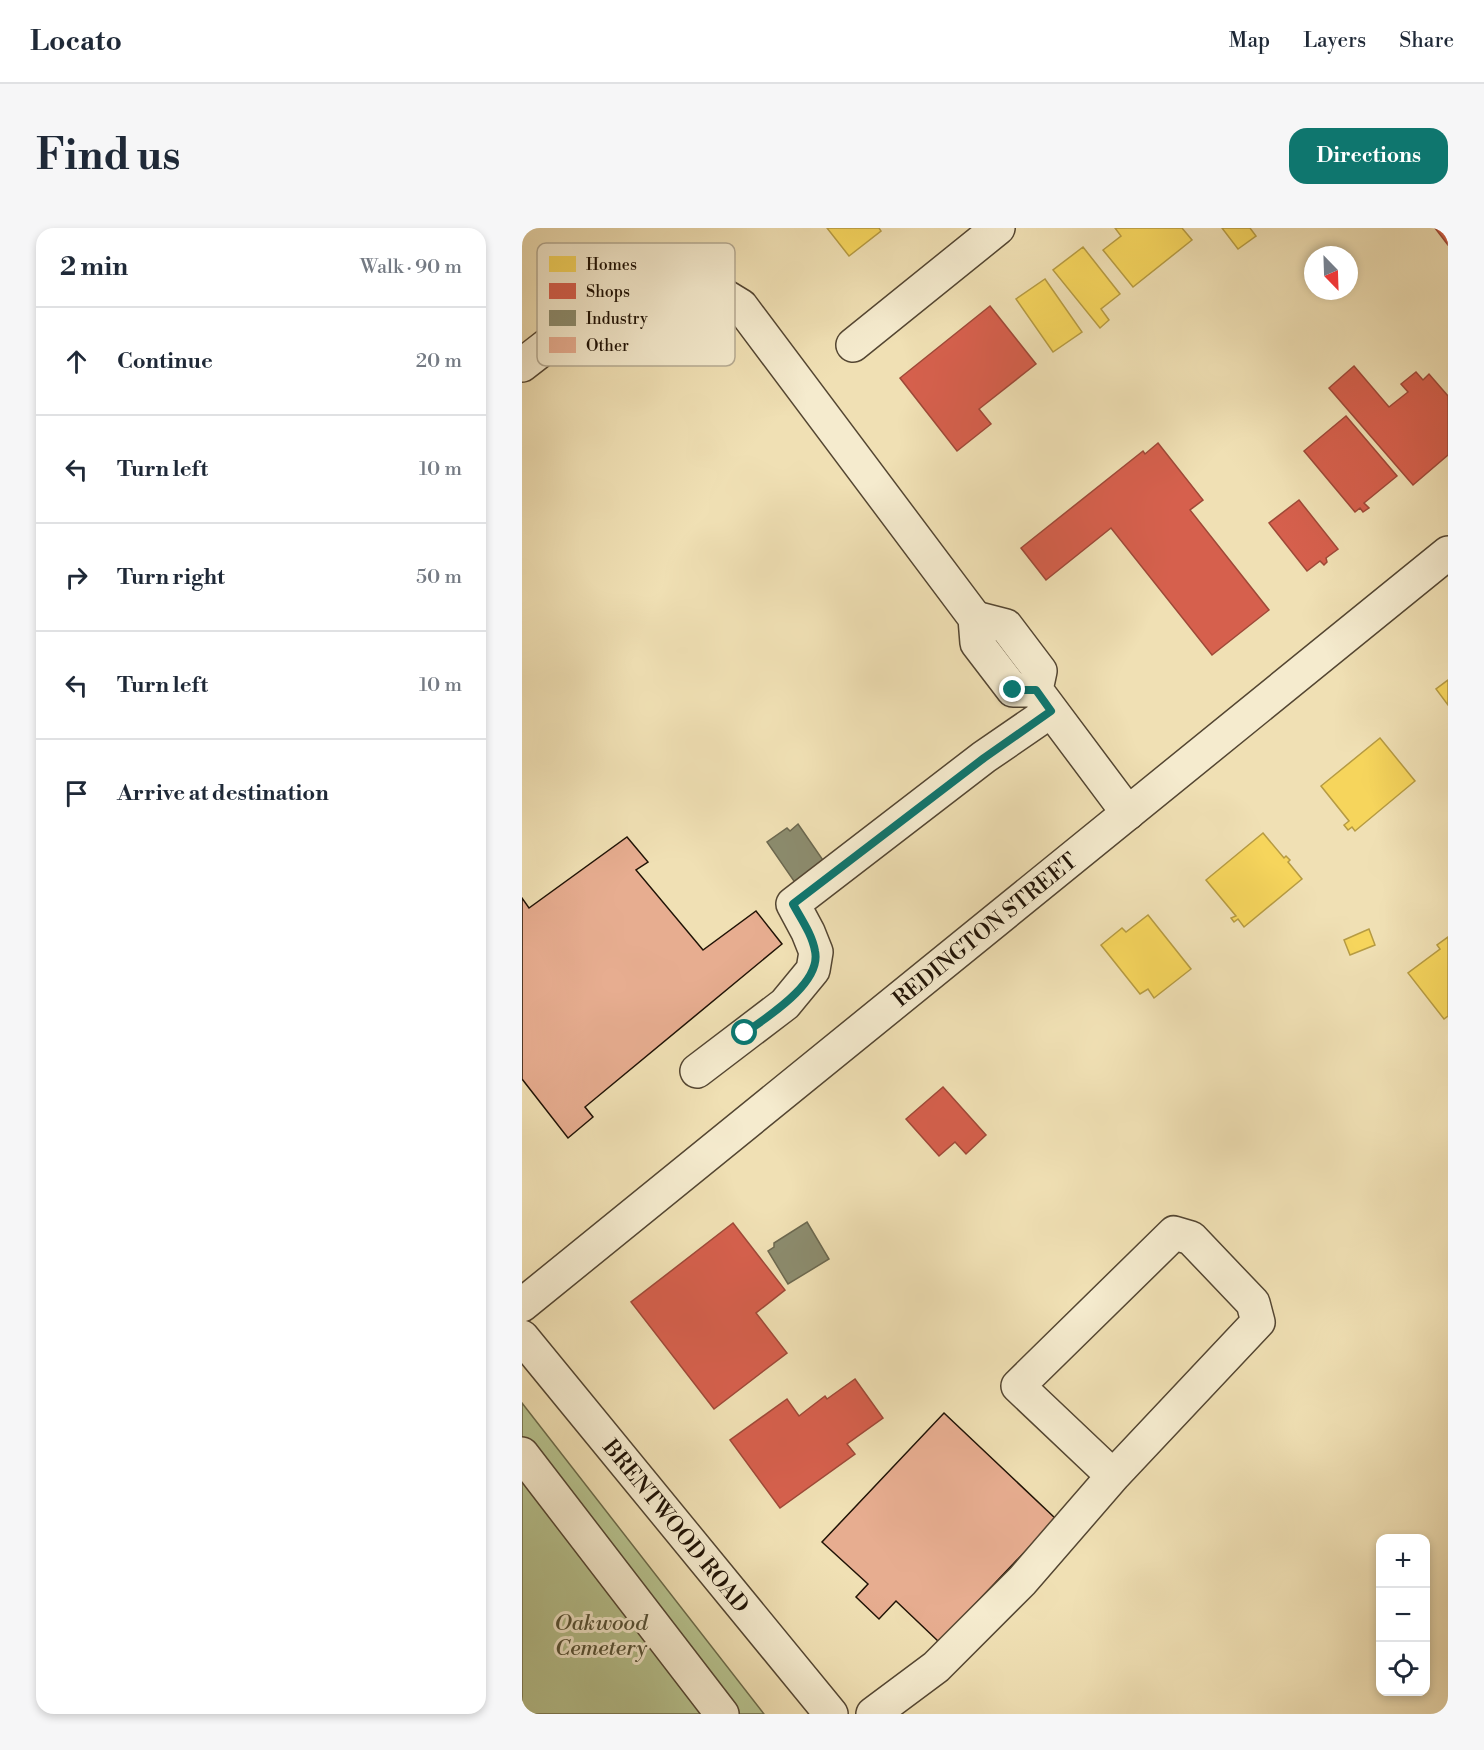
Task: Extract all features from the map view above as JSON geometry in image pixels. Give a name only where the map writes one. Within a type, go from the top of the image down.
[{"type":"street","points":[[853,345],[998,228]]},
{"type":"street","points":[[735,302],[741,306],[975,618],[1006,626],[1040,671],[1044,700],[1128,813]]},
{"type":"street","points":[[522,364],[537,353]]},
{"type":"street","name":"REDINGTON STREET","points":[[522,1305],[1448,553]]},
{"type":"street","points":[[697,1071],[785,1004],[813,970],[816,952],[793,904],[984,758],[1044,700]]},
{"type":"street","points":[[873,1714],[936,1667],[1022,1581],[1113,1476],[1258,1322],[1253,1303],[1191,1238],[1174,1233],[1018,1386],[1113,1476]]},
{"type":"street","name":"BRENTWOOD ROAD","points":[[522,1337],[831,1714]]},
{"type":"street","points":[[522,1455],[722,1714]]},
{"type":"green space","name":"Oakwood Cemetery","points":[[522,1403],[764,1714],[522,1714]]},
{"type":"building: Homes","points":[[827,228],[879,228],[881,231],[849,256]]},
{"type":"building: Homes","points":[[1115,228],[1182,228],[1192,240],[1133,287],[1103,250],[1121,236]]},
{"type":"building: Homes","points":[[1222,228],[1250,228],[1256,236],[1238,249]]},
{"type":"building: Homes","points":[[1083,247],[1120,294],[1101,309],[1109,320],[1100,328],[1053,270]]},
{"type":"building: Homes","points":[[1045,279],[1082,332],[1053,352],[1016,299]]},
{"type":"building: Homes","points":[[1448,680],[1448,705],[1436,689]]},
{"type":"building: Homes","points":[[1380,738],[1415,781],[1355,831],[1352,827],[1348,830],[1344,825],[1349,821],[1321,786]]},
{"type":"building: Homes","points":[[1263,833],[1284,858],[1286,856],[1290,860],[1288,862],[1302,879],[1244,927],[1238,919],[1234,922],[1231,918],[1236,916],[1206,880]]},
{"type":"building: Homes","points":[[1148,915],[1191,969],[1154,998],[1148,989],[1140,994],[1101,945],[1122,928],[1126,932]]},
{"type":"building: Homes","points":[[1369,929],[1375,945],[1350,955],[1344,940]]},
{"type":"building: Homes","points":[[1448,937],[1448,1016],[1444,1019],[1408,973],[1440,949],[1437,945]]},
{"type":"building: Shops","points":[[1435,228],[1448,228],[1448,245]]},
{"type":"building: Shops","points":[[990,306],[1036,364],[979,409],[991,424],[957,451],[900,378]]},
{"type":"building: Shops","points":[[1354,366],[1389,407],[1408,392],[1401,384],[1416,372],[1423,380],[1429,374],[1448,396],[1448,455],[1413,485],[1329,388]]},
{"type":"building: Shops","points":[[1346,416],[1397,476],[1364,503],[1369,508],[1363,512],[1360,508],[1355,512],[1304,451]]},
{"type":"building: Shops","points":[[1158,443],[1203,500],[1190,510],[1269,610],[1212,655],[1111,528],[1046,580],[1021,548],[1143,451],[1145,454]]},
{"type":"building: Shops","points":[[1299,500],[1338,549],[1326,558],[1327,562],[1324,565],[1320,561],[1307,571],[1269,523]]},
{"type":"building: Shops","points":[[943,1087],[986,1135],[966,1154],[955,1142],[939,1156],[906,1119]]},
{"type":"building: Shops","points":[[733,1223],[785,1290],[756,1313],[787,1353],[714,1409],[631,1302]]},
{"type":"building: Shops","points":[[855,1379],[883,1418],[847,1444],[855,1454],[780,1508],[730,1440],[787,1399],[799,1416],[825,1396],[827,1399]]},
{"type":"building: Industry","points":[[798,824],[825,863],[796,884],[767,842],[787,828],[790,831]]},
{"type":"building: Industry","points":[[807,1222],[829,1259],[788,1284],[768,1251],[774,1247],[774,1243]]},
{"type":"building: Other","points":[[627,837],[648,862],[636,870],[703,950],[756,911],[782,944],[585,1107],[593,1117],[568,1138],[522,1079],[522,898],[529,908]]},
{"type":"building: Other","points":[[944,1413],[1056,1519],[939,1642],[896,1601],[879,1619],[856,1597],[868,1584],[822,1542]]},
{"type":"route","points":[[745,1033],[785,1004],[813,970],[816,952],[793,904],[984,758],[1051,711],[1036,690],[1013,690]]}]
